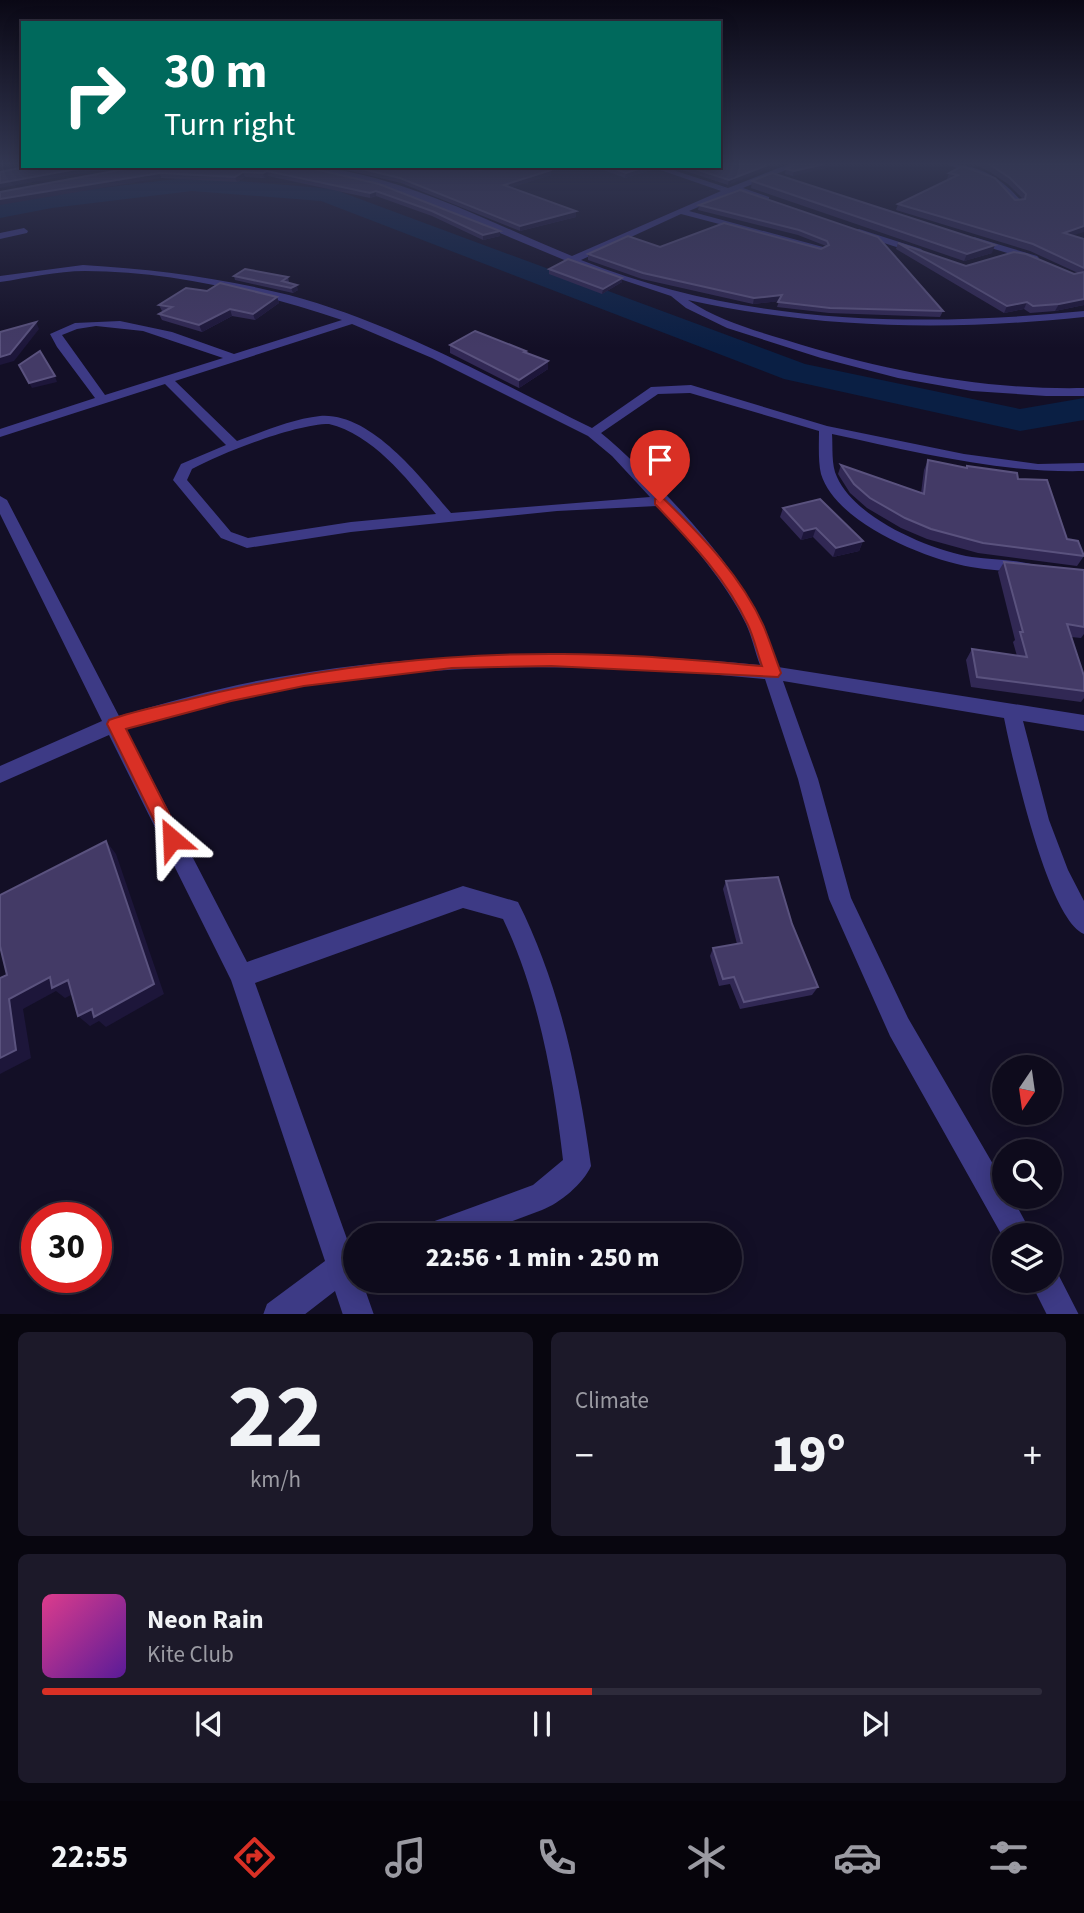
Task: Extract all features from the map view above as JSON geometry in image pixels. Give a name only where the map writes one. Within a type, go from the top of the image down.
[{"type":"street","points":[[492,225],[572,260],[671,292],[793,316],[933,326],[1084,314]]},
{"type":"street","points":[[572,260],[648,225]]},
{"type":"street","points":[[736,225],[820,249]]},
{"type":"street","points":[[849,229],[932,255]]},
{"type":"street","points":[[0,236],[24,231]]},
{"type":"street","points":[[961,236],[1051,265]]},
{"type":"street","points":[[996,256],[1011,253]]},
{"type":"street","points":[[0,279],[83,268],[118,270],[184,277],[287,298],[353,320],[436,356],[593,433],[640,477],[699,542],[731,584],[755,625],[808,779],[840,898],[899,1027],[1012,1223]]},
{"type":"street","points":[[671,292],[713,319],[848,363],[904,376],[984,389],[1084,392]]},
{"type":"street","points":[[0,433],[353,320]]},
{"type":"street","points":[[102,399],[61,345],[56,334],[93,324],[121,325],[184,338],[231,357]]},
{"type":"street","points":[[166,379],[234,446]]},
{"type":"street","points":[[593,433],[655,390],[691,389],[825,429],[1005,465],[1084,467]]},
{"type":"street","points":[[447,518],[413,476],[392,456],[346,424],[329,420],[306,422],[234,446],[186,467],[180,480],[226,535],[247,543],[351,527],[447,518],[556,507],[660,502]]},
{"type":"street","points":[[825,429],[828,474],[842,500],[875,524],[903,541],[939,554],[970,562],[1046,570]]},
{"type":"street","points":[[0,500],[241,976],[343,1251]]},
{"type":"street","points":[[0,775],[115,724],[205,701],[304,680],[452,662],[565,660],[772,673],[1084,723]]},
{"type":"street","points":[[1012,711],[1028,785],[1046,844],[1084,923]]},
{"type":"street","points":[[241,976],[463,897],[510,910],[526,939],[544,998],[573,1127],[578,1166],[542,1196],[467,1223]]},
{"type":"street","points":[[278,1314],[343,1268]]},
{"type":"street","points":[[354,1293],[359,1314]]},
{"type":"street","points":[[1052,1293],[1064,1314]]},
{"type":"building","points":[[462,225],[485,225],[500,231],[483,235]]},
{"type":"building","points":[[718,225],[733,225],[821,249],[829,245],[827,241],[780,225],[844,225],[878,237],[943,311],[830,308],[778,302],[782,295],[754,298],[643,273],[588,254],[628,236],[660,247]]},
{"type":"building","points":[[883,225],[934,225],[995,245],[967,254]]},
{"type":"building","points":[[970,225],[1084,225],[1064,233],[1084,239],[1084,268],[1033,244]]},
{"type":"building","points":[[898,243],[966,266],[1014,252],[1026,254],[1074,274],[1084,272],[1084,299],[1059,304],[1033,306],[1027,302],[1007,306]]},
{"type":"building","points":[[568,259],[622,278],[603,289],[549,269]]},
{"type":"building","points":[[245,269],[288,277],[282,281],[297,285],[291,288],[234,276]]},
{"type":"building","points":[[220,283],[277,297],[253,314],[230,309],[199,325],[159,314],[172,307],[159,305],[186,288],[207,291]]},
{"type":"building","points":[[36,322],[10,354],[0,357],[0,332]]},
{"type":"building","points":[[475,331],[548,361],[519,380],[450,345]]},
{"type":"building","points":[[40,351],[55,376],[29,383],[19,365]]},
{"type":"building","points":[[928,460],[967,468],[1017,473],[1018,479],[1047,480],[1067,539],[1078,541],[1084,556],[983,543],[931,529],[870,498],[854,484],[841,465],[924,494]]},
{"type":"building","points":[[820,499],[863,541],[836,548],[816,528],[804,531],[783,508]]},
{"type":"building","points":[[1004,562],[1084,570],[1084,627],[1067,624],[1084,676],[1084,691],[977,677],[972,649],[1027,657]]},
{"type":"building","points":[[106,841],[154,984],[94,1017],[92,1009],[78,1016],[68,980],[52,988],[50,977],[9,999],[16,1050],[0,1058],[0,978],[7,975],[0,946],[0,895]]},
{"type":"building","points":[[778,877],[792,924],[818,987],[744,1002],[734,977],[723,979],[713,948],[742,943],[726,881]]},
{"type":"waterway","points":[[408,225],[796,372],[1020,420],[1084,409]]},
{"type":"route","points":[[172,839],[115,724],[304,680],[452,662],[551,660],[658,664],[772,673],[755,625],[731,584],[699,542],[660,502]]}]
